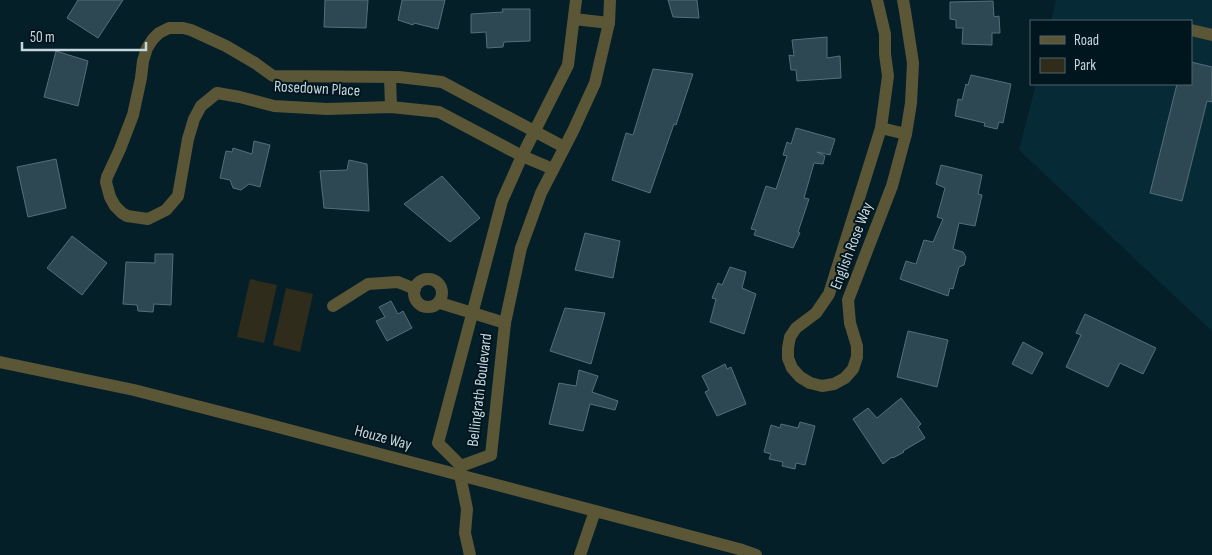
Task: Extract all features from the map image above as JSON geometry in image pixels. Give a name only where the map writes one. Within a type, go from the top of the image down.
[{"type":"street","name":"Bellingrath Boulevard","points":[[576,0],[568,65],[522,156],[502,201],[438,443],[460,470],[491,455],[505,323],[521,248],[541,193],[595,83],[608,23],[610,0]]},
{"type":"street","name":"English Rose Way","points":[[876,0],[885,34],[888,76],[881,128],[829,294],[816,313],[796,328],[790,337],[788,348],[788,358],[792,368],[800,377],[810,384],[822,386],[834,384],[845,378],[853,369],[857,357],[857,346],[850,323],[848,300],[892,186],[906,134],[911,103],[913,63],[903,0]]},
{"type":"street","points":[[574,19],[608,23]]},
{"type":"street","name":"Rosedown Place","points":[[552,169],[522,156],[439,112],[391,108],[327,109],[274,106],[217,93],[201,106],[194,118],[188,139],[178,196],[166,210],[148,218],[127,216],[115,206],[110,197],[106,182],[133,116],[147,48],[159,33],[168,28],[191,30],[226,46],[273,76],[399,76],[442,82],[564,147]]},
{"type":"street","points":[[1192,30],[1212,35]]},
{"type":"street","points":[[390,77],[391,108]]},
{"type":"street","points":[[881,128],[906,134]]},
{"type":"street","points":[[427,279],[438,282],[443,292],[440,303],[430,308],[424,307],[416,300],[414,295],[415,289],[418,284],[427,279]]},
{"type":"street","points":[[333,306],[368,284],[398,282],[415,289]]},
{"type":"street","points":[[829,294],[848,300]]},
{"type":"street","points":[[440,303],[505,323]]},
{"type":"street","name":"Houze Way","points":[[0,362],[134,390],[460,470],[595,511],[756,555]]},
{"type":"street","points":[[460,470],[467,509],[465,533],[470,555]]},
{"type":"street","points":[[580,555],[595,511]]},
{"type":"shaded area","points":[[1056,0],[1212,0],[1212,331],[1019,150],[1036,85],[1192,85],[1192,20],[1051,20]]},
{"type":"green space","points":[[250,279],[277,285],[264,343],[237,337]]},
{"type":"green space","points":[[286,288],[313,294],[300,352],[273,345]]},
{"type":"building","points":[[78,0],[123,0],[98,38],[67,18]]},
{"type":"building","points":[[325,0],[368,0],[366,28],[324,27]]},
{"type":"building","points":[[402,0],[445,0],[438,29],[414,23],[413,25],[398,20]]},
{"type":"building","points":[[668,0],[697,0],[699,18],[673,17]]},
{"type":"building","points":[[993,1],[994,17],[999,16],[1000,33],[992,33],[992,45],[962,44],[963,28],[956,28],[956,20],[950,19],[950,2]]},
{"type":"building","points":[[502,9],[530,9],[530,41],[504,42],[503,47],[487,48],[486,32],[471,33],[471,14],[503,12]]},
{"type":"building","points":[[827,37],[827,58],[840,56],[841,78],[797,81],[796,70],[791,70],[789,55],[794,56],[792,40]]},
{"type":"building","points":[[56,51],[88,61],[78,106],[44,97]]},
{"type":"building","points":[[1192,62],[1212,67],[1212,102],[1207,101],[1182,201],[1150,193],[1177,85],[1192,85]]},
{"type":"building","points":[[653,69],[693,74],[650,193],[612,180],[626,133],[633,135]]},
{"type":"building","points":[[971,75],[1011,84],[1003,123],[999,122],[997,129],[984,126],[985,123],[955,116],[958,99],[962,100],[966,84],[968,85]]},
{"type":"building","points":[[796,128],[835,139],[830,155],[817,152],[825,156],[823,164],[814,163],[804,198],[809,199],[798,232],[800,233],[793,248],[754,235],[756,230],[751,229],[766,186],[776,189],[787,156],[783,155],[787,142],[791,144]]},
{"type":"building","points":[[254,141],[270,145],[260,187],[249,184],[241,190],[233,188],[230,180],[220,178],[226,151],[232,152],[233,148],[252,154]]},
{"type":"building","points":[[56,159],[66,208],[28,217],[17,167]]},
{"type":"building","points":[[349,160],[367,164],[369,211],[324,208],[320,171],[347,170]]},
{"type":"building","points":[[941,165],[982,175],[978,194],[982,195],[975,226],[959,223],[953,249],[963,252],[966,257],[964,265],[959,267],[953,289],[950,288],[948,296],[900,279],[906,261],[916,264],[924,240],[933,242],[943,219],[937,217],[945,188],[936,184]]},
{"type":"building","points":[[442,176],[480,218],[450,242],[404,204]]},
{"type":"building","points":[[585,233],[620,241],[613,278],[575,270]]},
{"type":"building","points":[[72,236],[107,263],[82,295],[47,268]]},
{"type":"building","points":[[155,254],[173,254],[171,305],[154,304],[153,312],[138,311],[137,305],[123,304],[126,262],[155,263]]},
{"type":"building","points":[[730,267],[746,272],[742,288],[756,294],[744,334],[710,322],[716,299],[712,298],[718,283],[722,285]]},
{"type":"building","points":[[391,301],[398,314],[403,311],[412,328],[387,341],[376,321],[385,317],[379,307]]},
{"type":"building","points":[[565,308],[605,313],[591,364],[550,351]]},
{"type":"building","points":[[1085,314],[1156,348],[1143,374],[1120,363],[1108,387],[1066,367],[1081,335],[1076,333]]},
{"type":"building","points":[[908,331],[948,340],[937,387],[897,377]]},
{"type":"building","points":[[1023,342],[1043,353],[1032,374],[1012,364]]},
{"type":"building","points":[[725,364],[727,369],[731,367],[746,404],[717,416],[705,392],[709,390],[702,376]]},
{"type":"building","points":[[579,370],[598,376],[592,392],[618,401],[615,410],[590,404],[583,431],[549,424],[559,383],[576,386]]},
{"type":"building","points":[[901,398],[921,424],[918,427],[925,438],[883,464],[853,419],[868,408],[877,418]]},
{"type":"building","points":[[800,422],[815,426],[805,465],[796,463],[795,469],[782,466],[783,462],[769,459],[771,454],[764,452],[771,425],[780,428],[781,424],[798,428]]}]
